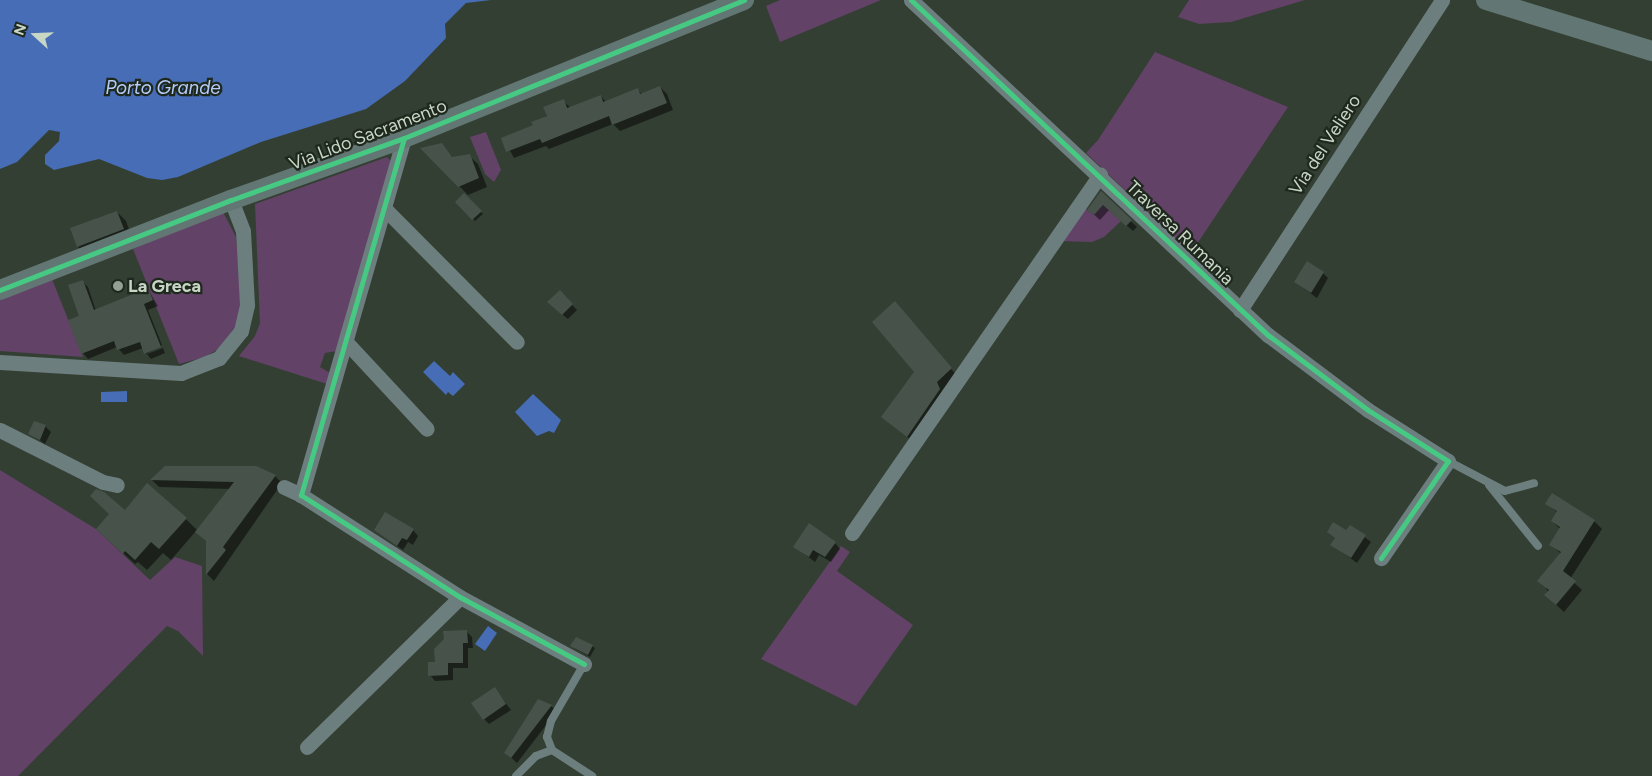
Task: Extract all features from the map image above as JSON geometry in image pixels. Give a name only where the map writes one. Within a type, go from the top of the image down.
[{"type":"street","name":"Via Lido Sacramento","points":[[0,290],[231,200],[404,138],[744,0]]},
{"type":"street","name":"Traversa Rumania","points":[[911,0],[1100,175],[1240,310],[1308,367],[1368,410],[1448,461]]},
{"type":"street","name":"Via del Veliero","points":[[1240,310],[1442,0]]},
{"type":"street","points":[[1486,0],[1652,50]]},
{"type":"street","points":[[301,495],[347,343],[404,138]]},
{"type":"street","points":[[852,533],[1100,175]]},
{"type":"street","points":[[0,362],[181,373],[219,358],[241,331],[247,305],[243,231],[231,200]]},
{"type":"street","points":[[385,209],[517,342]]},
{"type":"street","points":[[347,343],[427,429]]},
{"type":"street","points":[[0,430],[117,485]]},
{"type":"street","points":[[1381,558],[1448,461]]},
{"type":"street","points":[[284,487],[301,495],[460,597],[584,664]]},
{"type":"street","points":[[307,747],[460,597]]},
{"type":"lane","points":[[1448,461],[1505,491],[1534,483]]},
{"type":"lane","points":[[1487,483],[1538,546]]},
{"type":"lane","points":[[584,664],[551,721],[547,737],[552,750],[592,776]]},
{"type":"lane","points":[[516,776],[536,756],[552,750]]},
{"type":"shaded area","points":[[780,0],[881,0],[780,42],[766,6]]},
{"type":"shaded area","points":[[1189,0],[1305,0],[1231,22],[1199,24],[1178,17]]},
{"type":"shaded area","points":[[1155,52],[1288,107],[1191,253],[1086,153],[1098,140]]},
{"type":"shaded area","points":[[486,132],[501,170],[494,182],[485,174],[470,137]]},
{"type":"shaded area","points":[[387,157],[392,162],[337,351],[325,353],[320,367],[330,373],[327,384],[239,356],[255,336],[260,323],[255,204]]},
{"type":"shaded area","points":[[1103,205],[1121,221],[1104,237],[1092,242],[1058,241],[1083,207],[1094,215]]},
{"type":"shaded area","points":[[223,212],[236,237],[242,313],[239,322],[218,349],[205,357],[179,364],[133,249]]},
{"type":"shaded area","points":[[52,279],[83,357],[0,351],[0,300]]},
{"type":"shaded area","points":[[0,470],[96,529],[150,580],[175,557],[202,566],[203,656],[178,631],[167,626],[18,776],[0,776]]},
{"type":"shaded area","points":[[841,546],[850,552],[837,571],[913,625],[856,706],[761,659]]},
{"type":"water","name":"Porto Grande","points":[[0,0],[491,0],[466,3],[445,24],[446,38],[405,81],[366,109],[261,142],[178,177],[162,180],[147,178],[99,159],[54,170],[45,164],[45,155],[59,141],[60,132],[49,130],[17,162],[0,169]]},
{"type":"water","points":[[434,361],[450,376],[453,372],[465,384],[453,396],[448,392],[446,395],[423,372]]},
{"type":"water","points":[[127,391],[127,402],[101,402],[101,392]]},
{"type":"water","points":[[533,394],[561,420],[554,433],[549,431],[537,436],[515,412]]},
{"type":"water","points":[[488,626],[497,633],[485,651],[475,644]]},
{"type":"building","points":[[660,86],[667,103],[612,125],[609,116],[542,143],[540,139],[506,152],[501,138],[533,125],[531,122],[547,116],[543,107],[564,99],[567,108],[601,95],[603,102],[638,88],[640,94]]},
{"type":"building","points":[[442,143],[452,157],[470,154],[479,178],[458,187],[420,148]]},
{"type":"building","points":[[1101,191],[1132,220],[1126,226],[1103,205],[1094,215],[1087,210]]},
{"type":"building","points":[[464,193],[482,211],[472,220],[455,202]]},
{"type":"building","points":[[117,211],[124,229],[77,247],[70,228]]},
{"type":"building","points":[[1307,261],[1324,272],[1311,293],[1294,282]]},
{"type":"building","points":[[83,280],[94,310],[148,288],[153,300],[144,304],[161,347],[144,354],[140,342],[117,350],[114,341],[81,354],[68,320],[79,316],[68,285]]},
{"type":"building","points":[[560,290],[573,304],[562,315],[547,302]]},
{"type":"building","points":[[895,301],[952,368],[937,382],[940,389],[907,437],[881,417],[914,372],[872,322]]},
{"type":"building","points":[[34,421],[46,425],[40,440],[28,434]]},
{"type":"building","points":[[165,466],[256,466],[276,475],[223,547],[226,550],[206,575],[206,541],[195,532],[234,482],[150,480]]},
{"type":"building","points":[[147,483],[187,518],[159,549],[151,542],[135,560],[125,551],[123,554],[96,529],[109,514],[90,496],[96,489],[104,492],[125,510]]},
{"type":"building","points":[[1552,493],[1595,520],[1563,571],[1576,581],[1556,605],[1544,595],[1549,590],[1537,581],[1561,552],[1549,545],[1560,527],[1551,521],[1557,511],[1545,504]]},
{"type":"building","points":[[385,512],[414,529],[407,540],[402,538],[397,546],[374,530]]},
{"type":"building","points":[[1333,522],[1346,530],[1350,525],[1366,535],[1351,558],[1330,545],[1335,538],[1327,532]]},
{"type":"building","points":[[809,523],[836,542],[825,557],[813,550],[809,557],[793,547]]},
{"type":"building","points":[[467,630],[468,643],[463,643],[463,663],[448,663],[448,675],[428,676],[428,662],[435,662],[434,649],[444,639],[443,631]]},
{"type":"building","points":[[576,637],[593,645],[588,655],[570,646]]},
{"type":"building","points":[[495,687],[506,704],[483,720],[471,703]]},
{"type":"building","points":[[538,699],[552,705],[511,758],[504,753]]},
{"type":"cycle path","points":[[0,290],[231,200],[404,138],[744,0]]},
{"type":"cycle path","points":[[911,0],[1268,335],[1368,410],[1448,461],[1381,558]]},
{"type":"cycle path","points":[[404,138],[301,495],[460,597],[584,664]]},
{"type":"place","name":"La Greca","points":[[118,286]]}]
